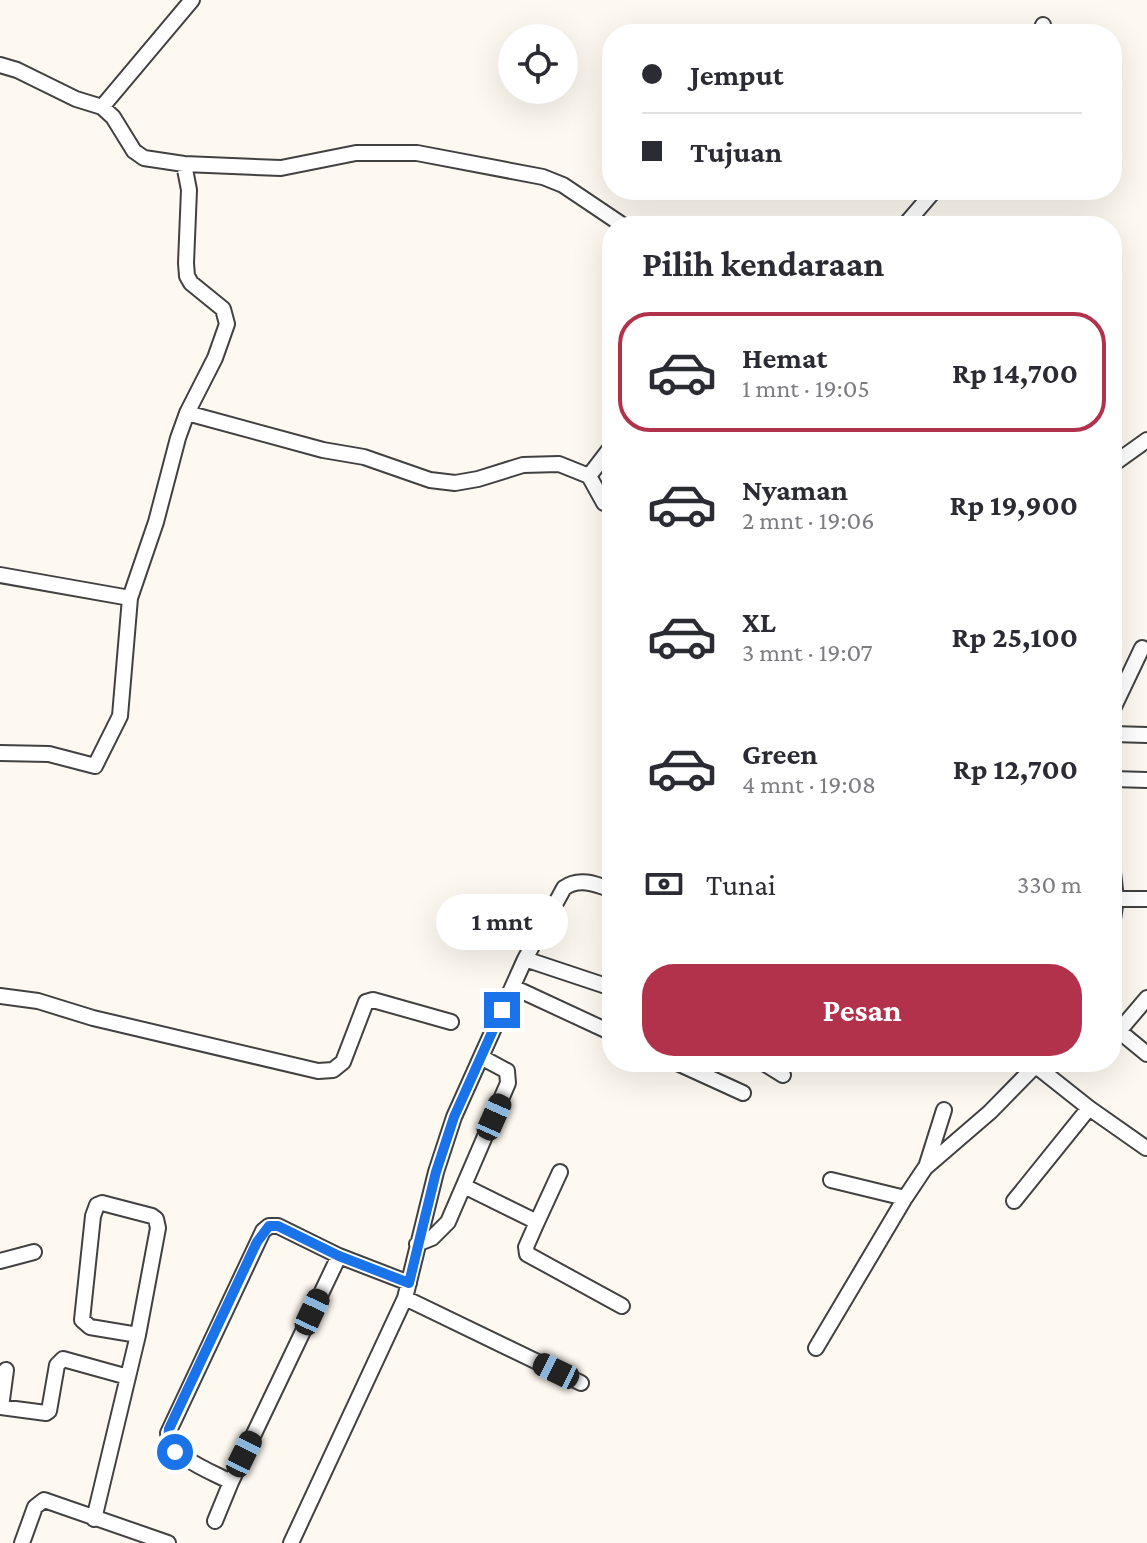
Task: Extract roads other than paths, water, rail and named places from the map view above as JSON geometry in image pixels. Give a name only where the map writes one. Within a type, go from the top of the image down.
[{"type":"street","points":[[102,107],[192,0]]},
{"type":"street","points":[[0,65],[76,99],[102,107],[113,117],[134,151],[144,158],[184,164],[281,168],[356,153],[417,153],[543,177],[563,185],[609,216]]},
{"type":"street","points":[[0,753],[49,754],[92,767],[99,763],[120,716],[130,598],[156,522],[187,413],[215,358],[227,324],[223,309],[191,283],[187,276],[189,190],[184,164]]},
{"type":"street","points":[[913,216],[926,200]]},
{"type":"street","points":[[187,413],[323,450],[364,457],[430,480],[455,483],[537,463],[559,464],[589,476],[602,499]]},
{"type":"street","points":[[1122,458],[1147,440]]},
{"type":"street","points":[[589,476],[602,459]]},
{"type":"street","points":[[0,575],[130,598]]},
{"type":"street","points":[[1122,690],[1142,648]]},
{"type":"street","points":[[1122,734],[1147,735]]},
{"type":"street","points":[[1122,779],[1147,780]]},
{"type":"street","points":[[291,1543],[405,1298],[417,1244],[454,1117],[525,959],[564,888],[570,883],[582,881],[602,887]]},
{"type":"street","points":[[1122,899],[1147,899]]},
{"type":"street","points":[[525,959],[602,985]]},
{"type":"street","points":[[513,987],[602,1028]]},
{"type":"street","points":[[0,996],[38,1001],[93,1018],[318,1071],[333,1070],[343,1062],[366,1002],[373,1000],[451,1022]]},
{"type":"street","points":[[1122,1023],[1147,998]]},
{"type":"street","points":[[1122,1034],[1147,1054]]},
{"type":"street","points":[[417,1244],[442,1231],[508,1083],[507,1071],[481,1057]]},
{"type":"street","points":[[697,1072],[743,1093]]},
{"type":"street","points":[[778,1072],[783,1075]]},
{"type":"street","points":[[925,1168],[990,1112],[1030,1072]]},
{"type":"street","points":[[1047,1072],[1089,1108],[1146,1148]]},
{"type":"street","points":[[1014,1201],[1089,1108]]},
{"type":"street","points":[[816,1348],[925,1168],[933,1152],[944,1110]]},
{"type":"street","points":[[560,1172],[526,1247],[527,1254],[622,1306]]},
{"type":"street","points":[[831,1180],[905,1198]]},
{"type":"street","points":[[464,1186],[537,1222]]},
{"type":"street","points":[[94,1519],[138,1335],[157,1223],[152,1216],[102,1203],[97,1205],[93,1216],[82,1320],[90,1327],[138,1335]]},
{"type":"street","points":[[231,1482],[175,1452],[168,1440],[168,1433],[257,1242],[269,1226],[278,1226],[339,1256],[409,1283]]},
{"type":"street","points":[[0,1261],[34,1252]]},
{"type":"street","points":[[215,1521],[339,1256]]},
{"type":"street","points":[[405,1298],[581,1383]]},
{"type":"street","points":[[6,1370],[1,1407],[46,1413],[49,1411],[57,1365],[63,1359],[128,1377]]},
{"type":"street","points":[[22,1543],[35,1507],[44,1500],[168,1543]]}]
